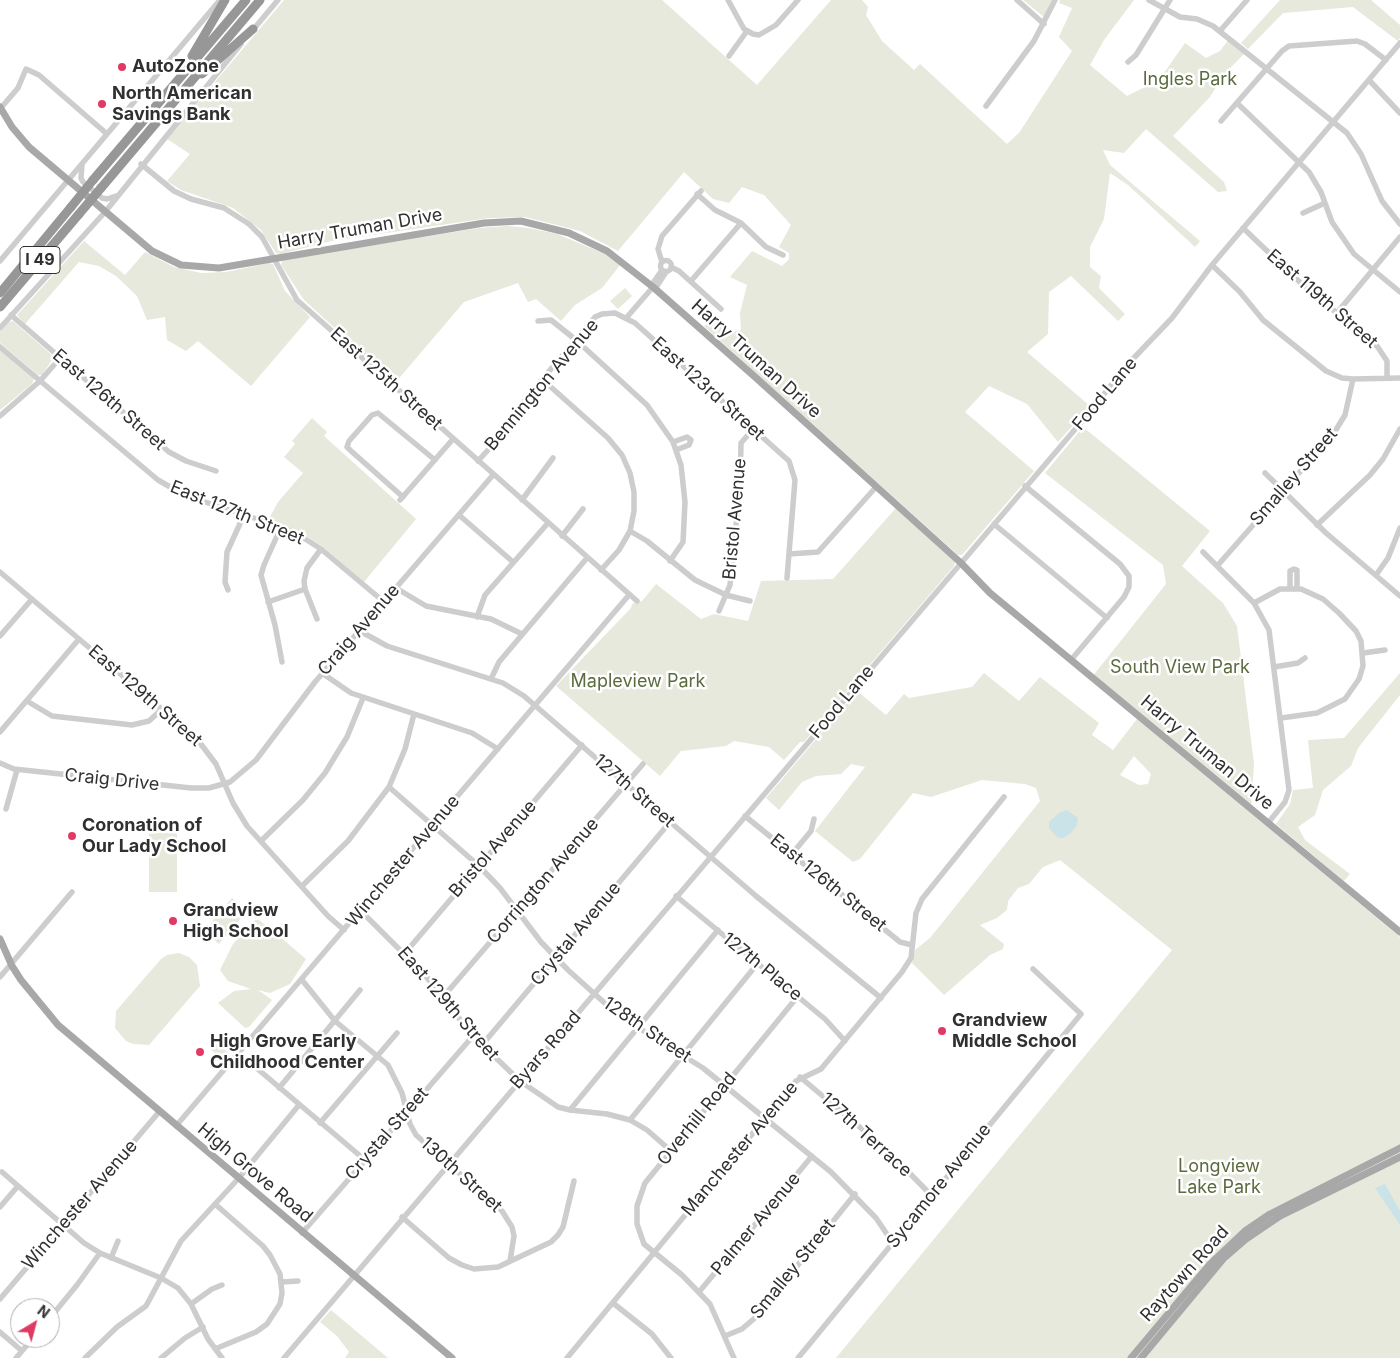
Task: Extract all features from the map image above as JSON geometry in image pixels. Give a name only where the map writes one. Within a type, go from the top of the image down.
[{"type":"highway","points":[[179,78],[225,0]]},
{"type":"highway","name":"I 49","points":[[0,293],[246,0]]},
{"type":"highway","name":"I 49","points":[[0,307],[260,0]]},
{"type":"highway","points":[[191,81],[209,69],[242,36],[253,29]]},
{"type":"main road","name":"Harry Truman Drive","points":[[0,108],[24,143],[152,251],[181,265],[219,268],[484,224],[521,221],[569,233],[607,250],[653,287],[960,563],[990,593],[1400,932]]},
{"type":"main road","name":"High Grove Road","points":[[0,938],[12,966],[42,1007],[58,1025],[452,1358]]},
{"type":"main road","name":"Raytown Road","points":[[1131,1358],[1210,1264],[1245,1230],[1270,1214],[1400,1148]]},
{"type":"main road","name":"Raytown Road","points":[[1141,1358],[1224,1258],[1246,1239],[1280,1216],[1400,1156]]},
{"type":"street","points":[[0,261],[220,0]]},
{"type":"street","points":[[0,328],[104,212],[141,164],[278,0]]},
{"type":"street","points":[[728,0],[747,32],[759,34],[776,25],[798,0]]},
{"type":"street","points":[[1017,0],[1044,24]]},
{"type":"street","points":[[986,106],[1034,41],[1055,0]]},
{"type":"street","points":[[1148,0],[1180,17],[1205,22],[1220,31],[1334,122],[1355,142],[1382,201],[1400,224]]},
{"type":"street","points":[[1128,62],[1136,55],[1170,0]]},
{"type":"street","points":[[1220,31],[1247,0]]},
{"type":"street","points":[[729,56],[747,32]]},
{"type":"street","points":[[1221,121],[1282,50],[1289,46],[1357,41],[1365,44],[1386,60]]},
{"type":"street","name":"Food Lane","points":[[808,743],[1130,362],[1172,318],[1212,265],[1400,43]]},
{"type":"street","points":[[0,108],[18,88],[26,69],[39,75],[107,134]]},
{"type":"street","points":[[1369,80],[1400,113]]},
{"type":"street","points":[[1237,103],[1300,162],[1314,180],[1332,222],[1342,239],[1372,269],[1400,292]]},
{"type":"street","points":[[82,164],[81,178],[102,198],[107,199],[118,194]]},
{"type":"street","name":"East 125th Street","points":[[141,164],[174,191],[191,199],[213,204],[236,214],[262,237],[297,300],[637,601]]},
{"type":"street","points":[[721,310],[691,281],[667,270],[658,249],[662,236],[699,192],[716,210],[741,223],[766,247],[783,255]]},
{"type":"street","points":[[1303,213],[1325,203]]},
{"type":"street","points":[[691,281],[741,223]]},
{"type":"street","name":"East 119th Street","points":[[1243,228],[1336,314],[1380,349],[1387,361],[1387,378]]},
{"type":"street","points":[[1336,314],[1400,238]]},
{"type":"street","points":[[662,262],[668,262],[667,270]]},
{"type":"street","points":[[1212,265],[1240,292],[1263,320],[1292,341],[1315,363],[1334,375],[1353,379],[1400,378]]},
{"type":"street","name":"Bennington Avenue","points":[[478,461],[498,439],[517,411],[595,317],[615,312],[627,317],[667,270]]},
{"type":"street","name":"East 126th Street","points":[[11,315],[170,452],[186,461],[216,471]]},
{"type":"street","name":"East 123rd Street","points":[[627,317],[789,461],[795,480],[789,554]]},
{"type":"street","points":[[538,321],[551,320],[576,340],[648,405],[673,442],[684,485],[684,533],[680,548],[670,562]]},
{"type":"street","points":[[0,347],[40,381]]},
{"type":"street","points":[[0,416],[40,381],[60,358]]},
{"type":"street","name":"Smalley Street","points":[[1218,566],[1339,425],[1350,401],[1353,379]]},
{"type":"street","points":[[543,380],[608,438],[622,455],[630,473],[634,492],[634,511],[630,531],[619,550],[601,570]]},
{"type":"street","name":"East 127th Street","points":[[40,381],[170,488],[184,495],[281,527],[321,549],[384,602]]},
{"type":"street","points":[[434,460],[378,413],[372,415],[349,441],[348,446],[401,499],[453,439]]},
{"type":"street","points":[[1317,525],[1370,475],[1387,453],[1400,428]]},
{"type":"street","name":"Bristol Avenue","points":[[719,611],[728,594],[740,486],[741,443],[753,429]]},
{"type":"street","points":[[673,442],[686,437],[691,440],[689,445],[676,450]]},
{"type":"street","points":[[522,500],[552,458]]},
{"type":"street","points":[[1265,473],[1317,525],[1400,596]]},
{"type":"street","name":"Craig Avenue","points":[[225,784],[256,760],[322,673],[493,475]]},
{"type":"street","points":[[1025,486],[1120,564],[1130,580],[1124,597],[1071,660]]},
{"type":"street","points":[[787,578],[789,554],[818,552],[876,487]]},
{"type":"street","points":[[562,536],[583,509]]},
{"type":"street","points":[[228,590],[225,582],[226,552],[244,515]]},
{"type":"street","points":[[458,515],[514,562]]},
{"type":"street","points":[[477,616],[485,595],[548,523]]},
{"type":"street","points":[[994,524],[1107,618]]},
{"type":"street","points":[[281,527],[261,575],[275,625],[282,662]]},
{"type":"street","points":[[1376,575],[1398,540],[1400,528]]},
{"type":"street","points":[[630,531],[647,541],[670,562],[695,580],[728,594],[750,600]]},
{"type":"street","points":[[318,619],[305,589],[307,568],[321,549]]},
{"type":"street","points":[[1203,552],[1254,603],[1269,630],[1289,790],[1285,802],[1268,822]]},
{"type":"street","points":[[491,679],[499,662],[587,558]]},
{"type":"street","points":[[1290,588],[1290,571],[1294,569],[1297,570],[1297,588]]},
{"type":"street","name":"East 129th Street","points":[[0,572],[204,746],[216,764],[239,815],[328,916],[344,930]]},
{"type":"street","points":[[396,588],[426,606],[500,622],[522,634]]},
{"type":"street","points":[[1254,603],[1270,593],[1297,588],[1323,599],[1350,624],[1361,641],[1363,653],[1360,679],[1345,698],[1317,713],[1281,718]]},
{"type":"street","points":[[268,602],[305,589]]},
{"type":"street","name":"Winchester Avenue","points":[[176,1126],[240,1054],[629,595]]},
{"type":"street","points":[[0,636],[32,599]]},
{"type":"street","name":"127th Street","points":[[360,631],[387,646],[491,679],[512,688],[536,705],[710,857],[881,998]]},
{"type":"street","points":[[0,732],[79,639]]},
{"type":"street","points":[[1363,653],[1384,650]]},
{"type":"street","points":[[1274,667],[1298,663],[1305,658]]},
{"type":"street","points":[[322,673],[343,689],[363,698],[472,732],[498,749]]},
{"type":"street","points":[[261,841],[303,800],[325,773],[347,738],[363,698]]},
{"type":"street","points":[[27,700],[52,716],[132,725],[149,722],[162,709]]},
{"type":"street","points":[[302,886],[348,841],[389,787],[405,749],[414,714]]},
{"type":"street","name":"Byars Road","points":[[284,1358],[808,743]]},
{"type":"street","name":"Bristol Avenue","points":[[404,953],[582,746]]},
{"type":"street","name":"Craig Drive","points":[[0,763],[17,770],[191,788],[225,784]]},
{"type":"street","name":"Corrington Avenue","points":[[443,997],[643,764]]},
{"type":"street","points":[[6,809],[17,770]]},
{"type":"street","name":"128th Street","points":[[389,787],[479,866],[518,910],[555,958],[594,994],[638,1028],[683,1055],[725,1085],[812,1156],[854,1194],[876,1218],[893,1243]]},
{"type":"street","name":"Manchester Avenue","points":[[567,1358],[800,1077],[821,1069],[907,966],[916,914],[922,899],[1004,798]]},
{"type":"street","name":"East 126th Street","points":[[745,816],[900,942],[912,945]]},
{"type":"street","points":[[792,854],[811,831],[814,819]]},
{"type":"street","name":"Crystal Avenue","points":[[482,1045],[670,822]]},
{"type":"street","points":[[0,976],[12,966],[72,892]]},
{"type":"street","name":"127th Place","points":[[676,896],[825,1019],[845,1041]]},
{"type":"street","name":"East 129th Street","points":[[361,912],[404,953],[443,997],[473,1036],[520,1081],[549,1103],[570,1110],[607,1114],[630,1120],[647,1130],[671,1151]]},
{"type":"street","points":[[570,1110],[718,930]]},
{"type":"street","points":[[630,1120],[758,963]]},
{"type":"street","name":"Sycamore Avenue","points":[[798,1358],[1081,1014],[1033,969]]},
{"type":"street","name":"130th Street","points":[[302,980],[335,1021],[378,1055],[391,1070],[410,1124],[416,1135],[495,1203],[507,1218],[514,1236],[510,1261]]},
{"type":"street","points":[[279,1088],[360,990]]},
{"type":"street","name":"Overhill Road","points":[[734,1358],[713,1309],[699,1292],[644,1244],[636,1224],[637,1206],[645,1183],[798,996]]},
{"type":"street","points":[[320,1123],[397,1034]]},
{"type":"street","name":"Crystal Street","points":[[302,1233],[473,1036]]},
{"type":"street","points":[[240,1054],[365,1160]]},
{"type":"street","name":"127th Terrace","points":[[800,1077],[886,1149],[932,1195]]},
{"type":"street","points":[[85,1358],[117,1327],[146,1306],[181,1241],[238,1179],[299,1105]]},
{"type":"street","name":"Winchester Avenue","points":[[0,1299],[160,1112]]},
{"type":"street","name":"Palmer Avenue","points":[[699,1292],[812,1156]]},
{"type":"street","points":[[2,1172],[63,1225],[100,1254],[161,1278],[178,1288],[191,1304],[215,1349],[222,1358]]},
{"type":"street","points":[[402,1218],[449,1258],[462,1265],[486,1269],[510,1261],[551,1242],[563,1227],[574,1181]]},
{"type":"street","points":[[0,1207],[18,1186]]},
{"type":"street","name":"Smalley Street","points":[[725,1336],[742,1329],[756,1317],[854,1194]]},
{"type":"street","points":[[215,1204],[263,1246],[276,1265],[282,1282],[280,1304],[267,1324],[256,1332],[215,1349]]},
{"type":"street","points":[[111,1258],[118,1241]]},
{"type":"street","points":[[60,1306],[100,1254]]},
{"type":"street","points":[[282,1282],[298,1281]]},
{"type":"street","points":[[191,1304],[212,1289],[222,1285]]},
{"type":"street","points":[[613,1303],[652,1334],[671,1358]]},
{"type":"street","points":[[161,1358],[185,1338],[203,1327]]},
{"type":"street","points":[[0,1332],[22,1351]]},
{"type":"street","points":[[16,1358],[25,1348]]},
{"type":"green space","name":"Ingles Park","points":[[284,0],[662,0],[757,85],[831,0],[862,0],[868,7],[866,15],[882,41],[914,70],[920,64],[1007,144],[1019,133],[1072,51],[1059,37],[1072,8],[1059,3],[1060,0],[1134,0],[1104,40],[1090,65],[1127,96],[1147,86],[1164,73],[1185,43],[1206,58],[1220,51],[1229,39],[1245,53],[1224,74],[1210,97],[1173,136],[1224,182],[1227,191],[1218,192],[1146,129],[1124,153],[1103,150],[1110,165],[1200,241],[1195,247],[1128,185],[1110,173],[1104,219],[1090,247],[1090,267],[1101,276],[1099,288],[1125,314],[1118,321],[1071,276],[1049,292],[1048,334],[1027,352],[1090,406],[1058,442],[1027,404],[989,386],[965,412],[1034,471],[962,555],[958,555],[704,326],[714,316],[733,332],[741,330],[740,313],[747,285],[730,277],[752,251],[782,266],[789,259],[789,253],[779,247],[791,225],[764,195],[742,187],[729,203],[713,199],[684,172],[618,251],[580,231],[525,217],[489,218],[331,241],[281,254],[276,253],[261,230],[233,208],[181,190],[167,181],[190,154],[167,139]]},
{"type":"green space","points":[[1023,0],[1052,0],[1044,17]]},
{"type":"green space","points":[[1280,0],[1371,0],[1400,25],[1400,38],[1398,41],[1353,7],[1283,13],[1248,49],[1241,43]]},
{"type":"green space","points":[[508,226],[557,234],[605,254],[620,265],[602,288],[575,305],[561,321],[536,299],[528,302],[518,283],[464,302],[395,383],[304,300],[281,265],[282,261],[287,259],[479,228]]},
{"type":"green space","points":[[84,241],[125,275],[145,252],[174,267],[201,273],[226,272],[269,263],[273,264],[285,291],[310,317],[251,386],[198,341],[186,351],[167,340],[165,317],[147,320],[137,296],[116,276],[99,266],[79,262],[25,324],[17,315]]},
{"type":"green space","points":[[625,288],[632,296],[618,309],[610,301]]},
{"type":"green space","points":[[13,321],[54,357],[42,375],[38,375],[0,343],[0,332],[9,322]]},
{"type":"green space","points":[[0,349],[34,379],[32,384],[0,410]]},
{"type":"green space","points":[[312,418],[327,432],[324,436],[416,519],[364,582],[322,546],[303,534],[269,519],[278,502],[303,473],[284,457],[295,444],[292,441]]},
{"type":"green space","name":"South View Park","points":[[1083,427],[1210,531],[1182,566],[1223,603],[1237,626],[1254,764],[1251,808],[1092,677],[1166,584],[1163,565],[1045,473]]},
{"type":"green space","name":"Mapleview Park","points":[[896,508],[955,562],[954,566],[804,742],[800,742],[784,760],[769,747],[734,741],[726,746],[681,751],[660,776],[556,686],[631,608],[632,604],[642,601],[656,584],[701,619],[714,614],[748,621],[761,581],[833,579]]},
{"type":"green space","name":"Longview Lake Park","points":[[984,673],[1019,701],[1040,677],[1099,723],[1092,735],[1113,750],[1137,719],[1400,937],[1400,1358],[836,1358],[1172,950],[1060,860],[1043,867],[1029,884],[1018,888],[1008,901],[1007,910],[997,918],[980,925],[1004,944],[1003,949],[990,955],[944,995],[912,963],[915,950],[930,938],[1040,801],[1036,788],[1025,784],[982,780],[931,797],[913,793],[860,859],[853,862],[815,831],[865,767],[851,764],[841,774],[816,776],[802,782],[779,810],[766,798],[857,691],[886,715],[904,694],[909,698],[972,687]],"holes":[[[1134,756],[1151,774],[1148,784],[1139,785],[1120,775]]]},
{"type":"green space","points":[[1400,673],[1400,695],[1358,748],[1351,766],[1323,790],[1315,815],[1298,827],[1305,840],[1350,874],[1344,881],[1276,824],[1290,804],[1293,790],[1313,788],[1308,740],[1344,738]]},
{"type":"green space","points":[[149,833],[177,833],[177,892],[149,892]]},
{"type":"green space","points":[[232,898],[247,911],[219,944],[204,931]]},
{"type":"green space","points":[[255,920],[259,920],[306,959],[290,984],[270,993],[258,990],[272,1000],[249,1027],[245,1028],[218,1003],[234,991],[251,989],[228,981],[220,970],[233,944]]},
{"type":"green space","points":[[179,953],[189,957],[197,965],[200,986],[149,1045],[133,1044],[126,1041],[115,1028],[116,1011],[161,959],[167,955]]},
{"type":"green space","points":[[215,1042],[229,1053],[224,1060],[210,1049]]},
{"type":"green space","points":[[331,1310],[388,1358],[345,1358],[349,1352],[337,1336],[320,1322]]},
{"type":"water","points":[[1067,810],[1078,818],[1077,825],[1071,833],[1063,838],[1058,838],[1049,828],[1049,822],[1059,813]]},
{"type":"water","points":[[1385,1184],[1400,1211],[1400,1225],[1375,1188]]},
{"type":"place","name":"AutoZone","points":[[122,67]]},
{"type":"place","name":"North American Savings Bank","points":[[102,104]]},
{"type":"place","name":"Coronation of Our Lady School","points":[[72,836]]},
{"type":"place","name":"Grandview High School","points":[[173,921]]},
{"type":"place","name":"Grandview Middle School","points":[[942,1031]]},
{"type":"place","name":"High Grove Early Childhood Center","points":[[200,1052]]}]
